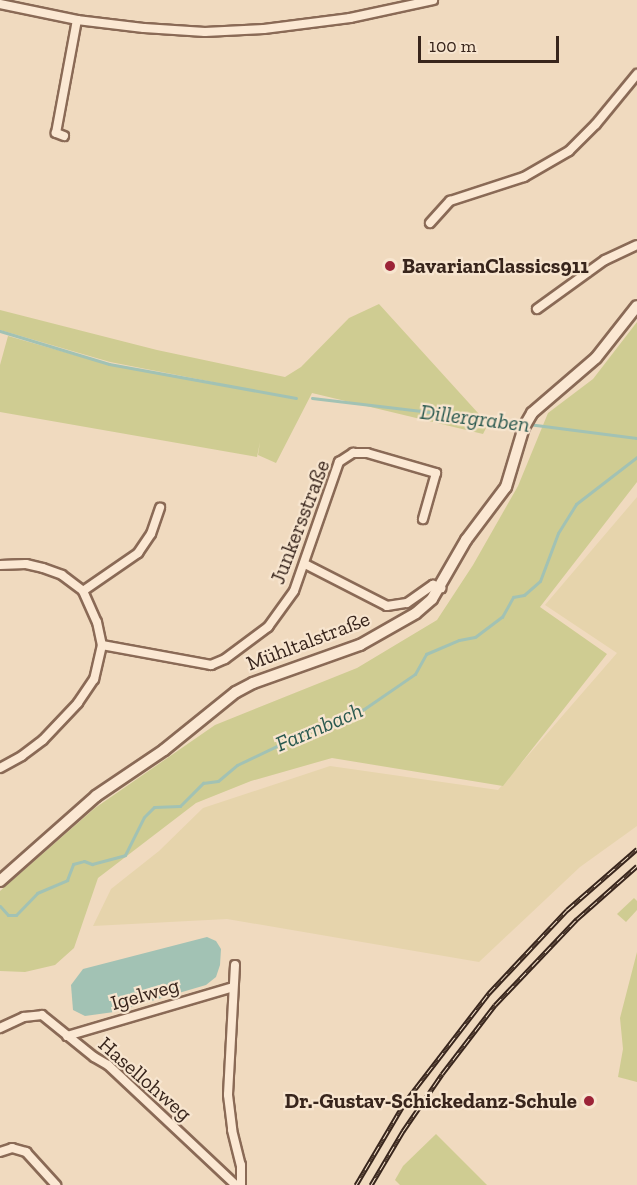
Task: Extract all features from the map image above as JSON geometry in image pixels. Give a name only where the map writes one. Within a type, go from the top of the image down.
[{"type":"street","points":[[0,4],[77,20],[205,32],[264,29],[350,18],[433,0]]},
{"type":"street","points":[[64,136],[56,133],[77,20]]},
{"type":"street","points":[[430,223],[450,201],[524,177],[569,151],[596,124],[637,74]]},
{"type":"street","points":[[537,309],[605,260],[637,245]]},
{"type":"street","name":"Mühltalstraße","points":[[0,881],[96,796],[164,750],[236,692],[253,683],[360,645],[416,614],[441,588],[466,540],[506,487],[524,427],[532,413],[596,358],[637,306]]},
{"type":"street","name":"Junkersstraße","points":[[102,645],[202,665],[219,663],[268,627],[281,612],[305,564],[337,468],[342,459],[353,453],[367,453],[436,473],[423,519]]},
{"type":"street","points":[[83,591],[138,553],[151,534],[160,508]]},
{"type":"street","points":[[0,565],[26,564],[42,568],[62,575],[83,591],[98,622],[102,645],[94,679],[78,703],[43,740],[22,756],[0,768]]},
{"type":"street","points":[[305,564],[387,606],[407,603],[433,585],[441,588]]},
{"type":"street","points":[[235,965],[228,1095],[232,1130],[241,1165],[241,1185]]},
{"type":"street","name":"Igelweg","points":[[67,1036],[233,987]]},
{"type":"street","name":"Hasellohweg","points":[[0,1028],[24,1017],[42,1015],[108,1065],[236,1185]]},
{"type":"street","points":[[0,1152],[12,1148],[26,1152],[56,1185]]},
{"type":"shaded area","points":[[379,304],[488,424],[483,434],[312,393],[276,463],[258,455],[260,442],[257,457],[0,412],[0,365],[8,336],[110,365],[223,384],[110,362],[0,330],[0,310],[157,350],[285,377],[301,367],[349,318]]},
{"type":"shaded area","points":[[637,322],[637,482],[540,607],[607,654],[503,786],[332,758],[251,781],[196,803],[98,878],[74,948],[55,965],[25,972],[0,971],[0,891],[95,808],[215,725],[357,668],[437,620],[473,565],[518,486],[548,413],[593,379]]},
{"type":"shaded area","points":[[637,497],[637,826],[580,867],[479,962],[227,919],[93,926],[111,889],[159,851],[203,808],[330,766],[498,790],[617,653],[545,605]]},
{"type":"shaded area","points":[[634,898],[637,901],[637,910],[626,922],[617,914]]},
{"type":"shaded area","points":[[207,937],[216,941],[221,949],[220,965],[216,977],[206,985],[114,1012],[85,1016],[73,1010],[71,985],[83,969]]},
{"type":"shaded area","points":[[637,952],[637,1082],[618,1077],[623,1049],[620,1018]]},
{"type":"shaded area","points":[[436,1134],[487,1185],[400,1185],[395,1180],[403,1166]]},
{"type":"waterway","name":"Dillergraben","points":[[0,331],[109,364],[296,398]]},
{"type":"waterway","name":"Dillergraben","points":[[312,398],[522,423]]},
{"type":"waterway","name":"Dillergraben","points":[[528,424],[637,438]]},
{"type":"waterway","name":"Farrnbach","points":[[0,906],[8,915],[16,915],[37,893],[67,880],[73,864],[84,861],[92,864],[125,855],[144,817],[154,807],[180,806],[203,783],[218,781],[237,765],[281,744],[299,732],[319,730],[364,709],[415,674],[426,654],[459,640],[475,637],[502,617],[513,597],[524,595],[540,581],[558,533],[576,504],[637,457]]},
{"type":"railway","points":[[356,1185],[405,1102],[489,993],[567,910],[637,849]]},
{"type":"railway","points":[[371,1185],[403,1131],[442,1074],[495,1005],[577,919],[637,866]]},
{"type":"place","name":"BavarianClassics911","points":[[390,266]]},
{"type":"place","name":"Dr.-Gustav-Schickedanz-Schule","points":[[589,1101]]}]
